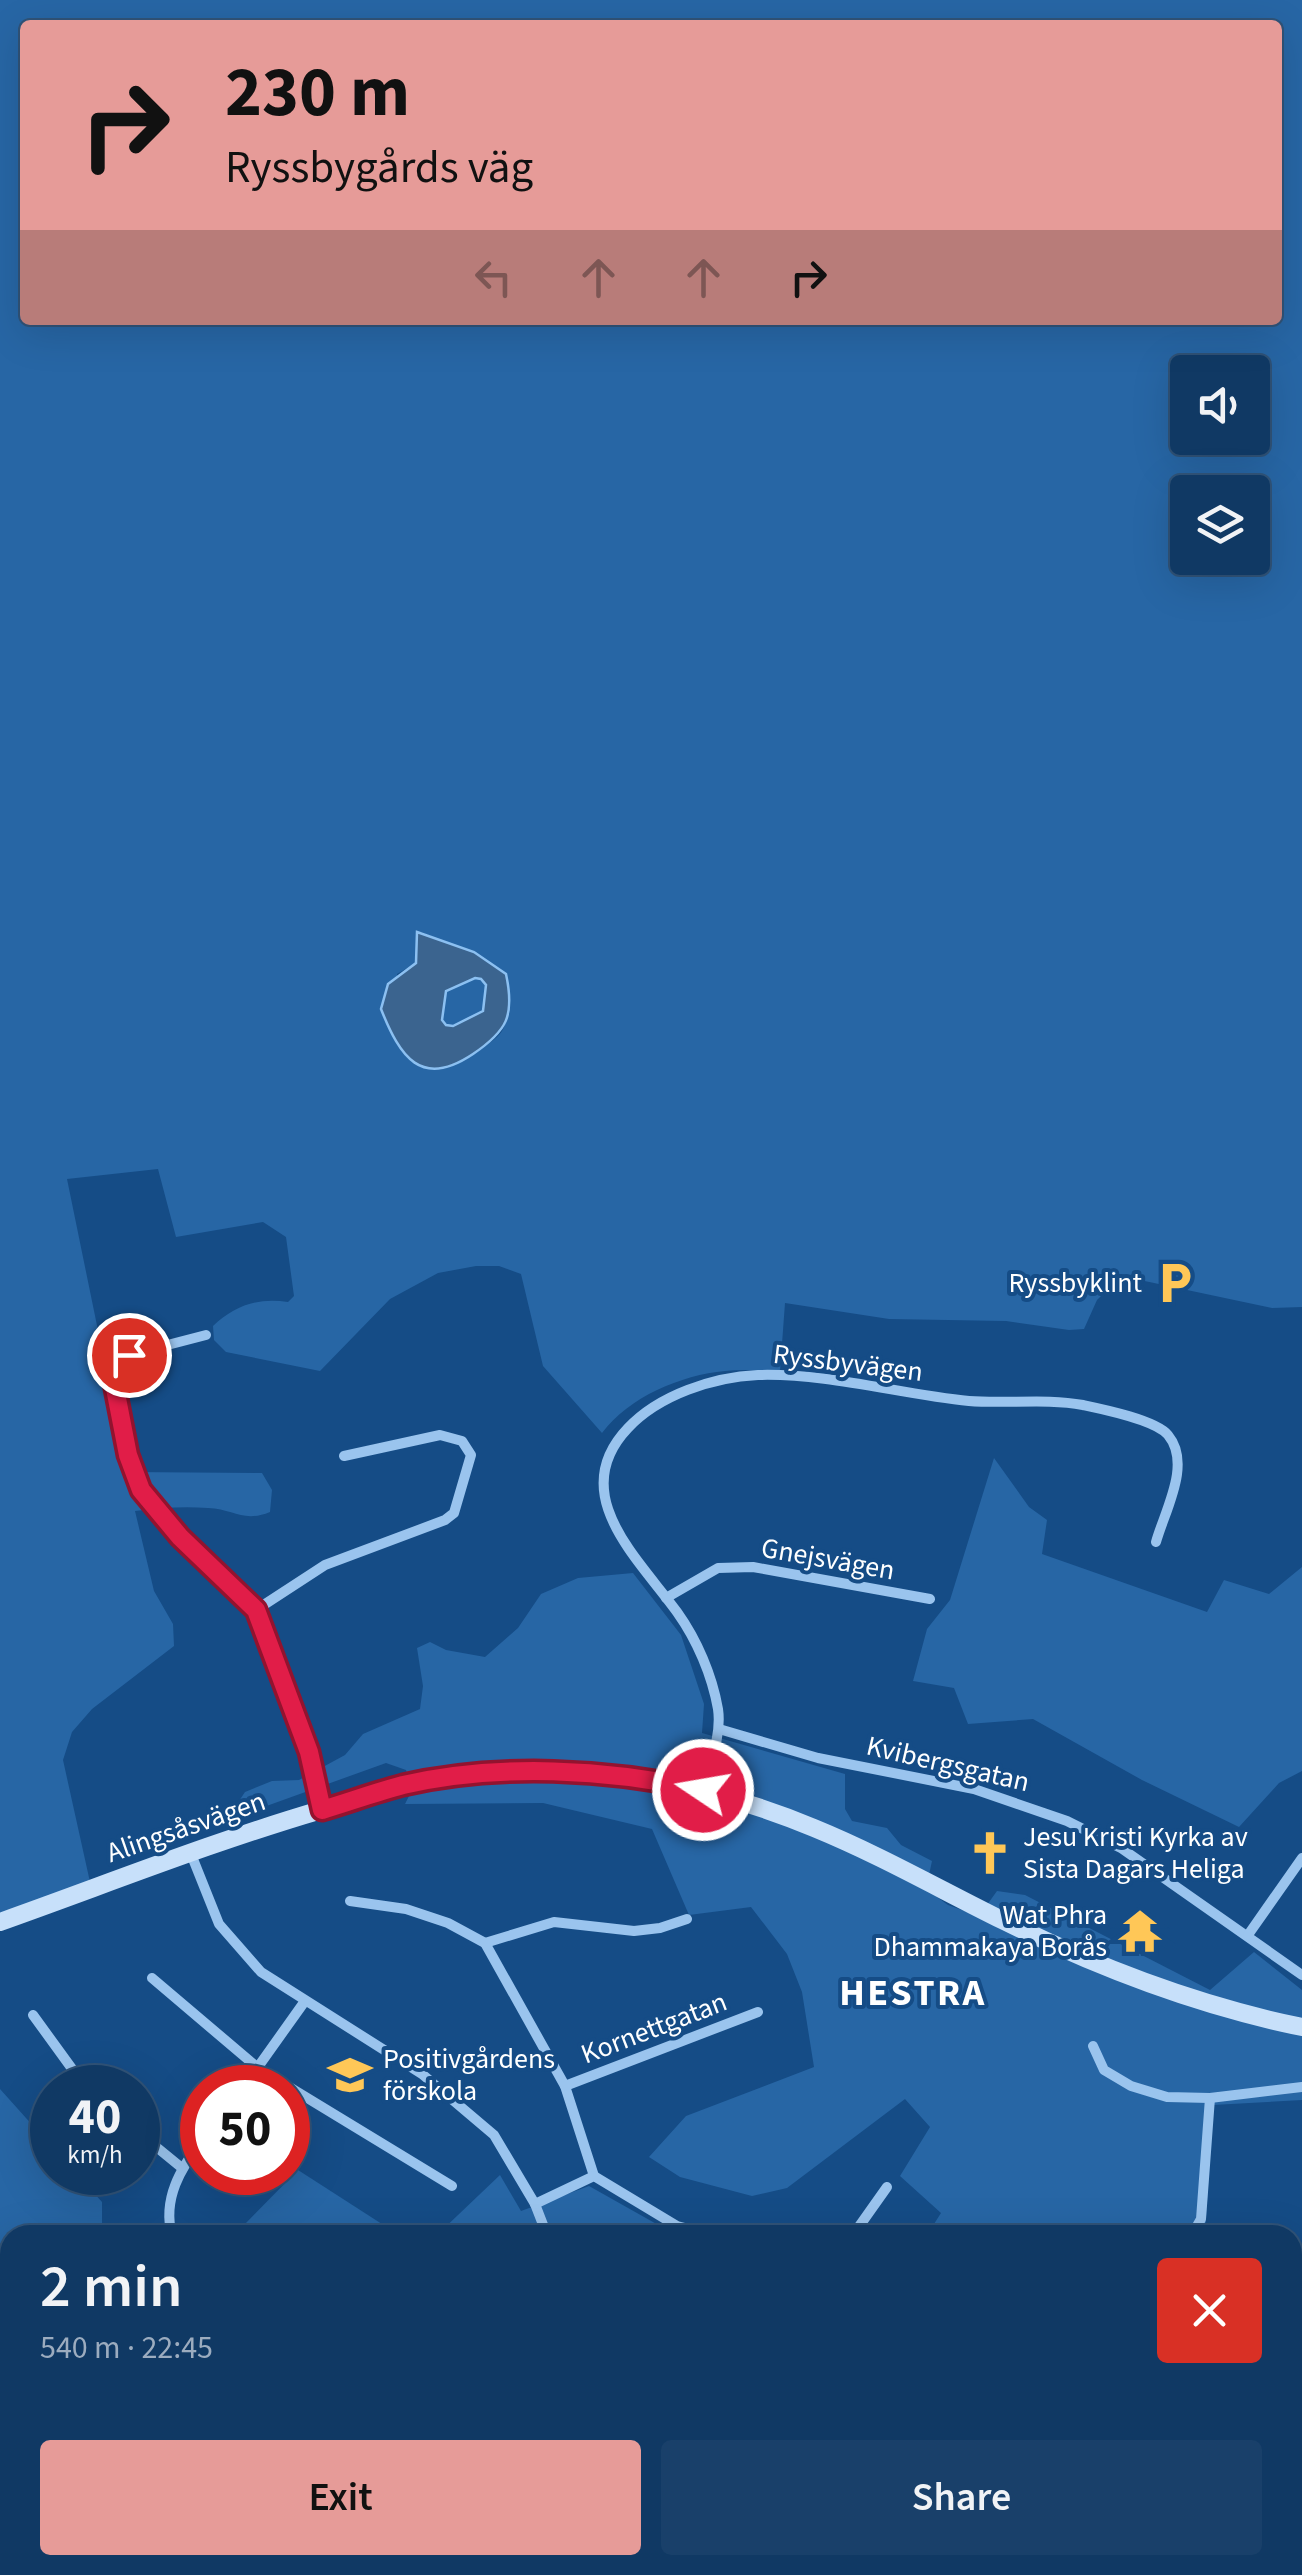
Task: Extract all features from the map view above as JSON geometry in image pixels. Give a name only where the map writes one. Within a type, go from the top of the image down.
[{"type":"main road","name":"Alingsåsvägen","points":[[0,1922],[191,1854],[405,1785],[503,1774],[616,1777],[703,1790],[769,1810],[817,1829],[1007,1923],[1154,1986],[1228,2010],[1302,2027]]},
{"type":"street","points":[[206,1335],[129,1355],[118,1364],[113,1378],[128,1455],[141,1490],[180,1537],[256,1610],[304,1736],[322,1810]]},
{"type":"street","name":"Ryssbyvägen","points":[[703,1790],[719,1729],[718,1711],[702,1656],[666,1598],[616,1531],[608,1512],[604,1482],[618,1440],[644,1413],[664,1401],[686,1391],[757,1375],[966,1401],[1058,1402],[1110,1412],[1162,1428],[1179,1452],[1179,1467],[1156,1542]]},
{"type":"street","points":[[256,1610],[325,1565],[446,1520],[454,1513],[470,1456],[462,1442],[440,1435],[344,1456]]},
{"type":"street","name":"Gnejsvägen","points":[[666,1598],[718,1568],[753,1567],[930,1599]]},
{"type":"street","name":"Kvibergsgatan","points":[[719,1729],[818,1758],[974,1789],[1029,1806],[1121,1848],[1302,1974]]},
{"type":"street","points":[[191,1854],[219,1924],[262,1972],[422,2074],[494,2135],[543,2225]]},
{"type":"street","points":[[1248,1935],[1302,1858]]},
{"type":"street","points":[[350,1901],[406,1910],[448,1923],[484,1943],[565,2086],[594,2176],[675,2225]]},
{"type":"street","points":[[484,1943],[554,1922],[634,1931],[687,1919]]},
{"type":"street","points":[[152,1978],[254,2065]]},
{"type":"street","points":[[260,2065],[305,2001]]},
{"type":"street","name":"Kornettgatan","points":[[565,2086],[758,2012]]},
{"type":"street","points":[[33,2015],[69,2065]]},
{"type":"street","points":[[1092,2046],[1104,2070],[1131,2086],[1167,2097],[1210,2098],[1302,2087]]},
{"type":"street","points":[[1198,2225],[1202,2219],[1210,2098]]},
{"type":"street","points":[[310,2100],[452,2186]]},
{"type":"street","points":[[160,2150],[180,2166]]},
{"type":"street","points":[[171,2225],[169,2213],[180,2175]]},
{"type":"street","points":[[535,2204],[594,2176]]},
{"type":"street","points":[[861,2225],[887,2187]]},
{"type":"shaded area","points":[[0,0],[1302,0],[1302,1307],[1272,1308],[1121,1276],[1097,1300],[1084,1329],[1006,1321],[889,1319],[785,1303],[780,1371],[725,1371],[691,1377],[641,1399],[602,1433],[543,1366],[521,1274],[499,1266],[438,1273],[390,1299],[320,1371],[226,1352],[214,1340],[213,1326],[221,1319],[247,1305],[288,1302],[294,1296],[286,1237],[263,1222],[176,1237],[158,1169],[67,1179],[127,1472],[262,1473],[272,1490],[270,1512],[261,1515],[199,1507],[135,1511],[154,1591],[173,1624],[174,1646],[92,1709],[72,1732],[63,1760],[90,1882],[0,1913]],"holes":[[[421,932],[445,942],[510,992],[506,1022],[500,1034],[454,1065],[437,1070],[420,1064],[400,1048],[397,974],[416,963]]]},
{"type":"shaded area","points":[[417,932],[474,952],[506,974],[509,1001],[501,1030],[485,1046],[455,1064],[426,1068],[415,1063],[396,1041],[381,1009],[388,984],[416,963]],"holes":[[[481,979],[486,985],[483,1011],[453,1026],[446,1025],[442,1020],[446,991]]]},
{"type":"shaded area","points":[[481,978],[486,985],[483,1011],[446,1026],[442,1021],[446,991]]},
{"type":"shaded area","points":[[994,1458],[1029,1507],[1047,1520],[1042,1554],[1207,1612],[1224,1580],[1269,1594],[1302,1567],[1302,1771],[1279,1783],[1239,1827],[1142,1780],[1033,1719],[968,1724],[954,1688],[913,1681],[927,1629],[950,1600]]},
{"type":"shaded area","points":[[633,1573],[681,1635],[704,1704],[702,1733],[845,1774],[845,1809],[852,1821],[887,1828],[901,1845],[932,1861],[926,1889],[948,1905],[979,1916],[997,1891],[1025,1895],[1210,1990],[1254,1952],[1302,1990],[1302,2100],[1213,2105],[1206,2225],[933,2225],[941,2213],[900,2176],[930,2127],[905,2099],[787,2188],[752,2196],[680,2177],[649,2157],[686,2116],[814,2067],[802,1992],[787,1954],[751,1907],[689,1915],[652,1829],[543,1803],[405,1804],[412,1790],[406,1770],[386,1763],[233,1818],[231,1813],[245,1792],[272,1781],[299,1780],[345,1755],[363,1734],[420,1709],[423,1686],[417,1648],[430,1642],[446,1650],[485,1657],[518,1628],[541,1594],[578,1578]]},
{"type":"shaded area","points":[[0,2089],[30,2122],[30,2195],[96,2195],[102,2202],[102,2225],[0,2225]]},
{"type":"shaded area","points":[[500,2175],[521,2211],[589,2186],[658,2225],[448,2225]]},
{"type":"shaded area","points":[[310,2178],[383,2225],[244,2225],[273,2195],[310,2195]]},
{"type":"place","name":"Ryssbyklint","points":[[1175,1283]]},
{"type":"place","name":"Jesu Kristi Kyrka av Sista Dagars Heliga","points":[[990,1853]]},
{"type":"place","name":"Wat Phra Dhammakaya Borås","points":[[1140,1931]]},
{"type":"place","name":"Positivgårdens förskola","points":[[350,2075]]},
{"type":"district","name":"HESTRA","points":[[913,1993]]},
{"type":"route","points":[[129,1355],[118,1364],[113,1378],[128,1455],[141,1490],[180,1537],[256,1610],[309,1752],[322,1810],[405,1785],[503,1774],[616,1777],[703,1790]]}]
